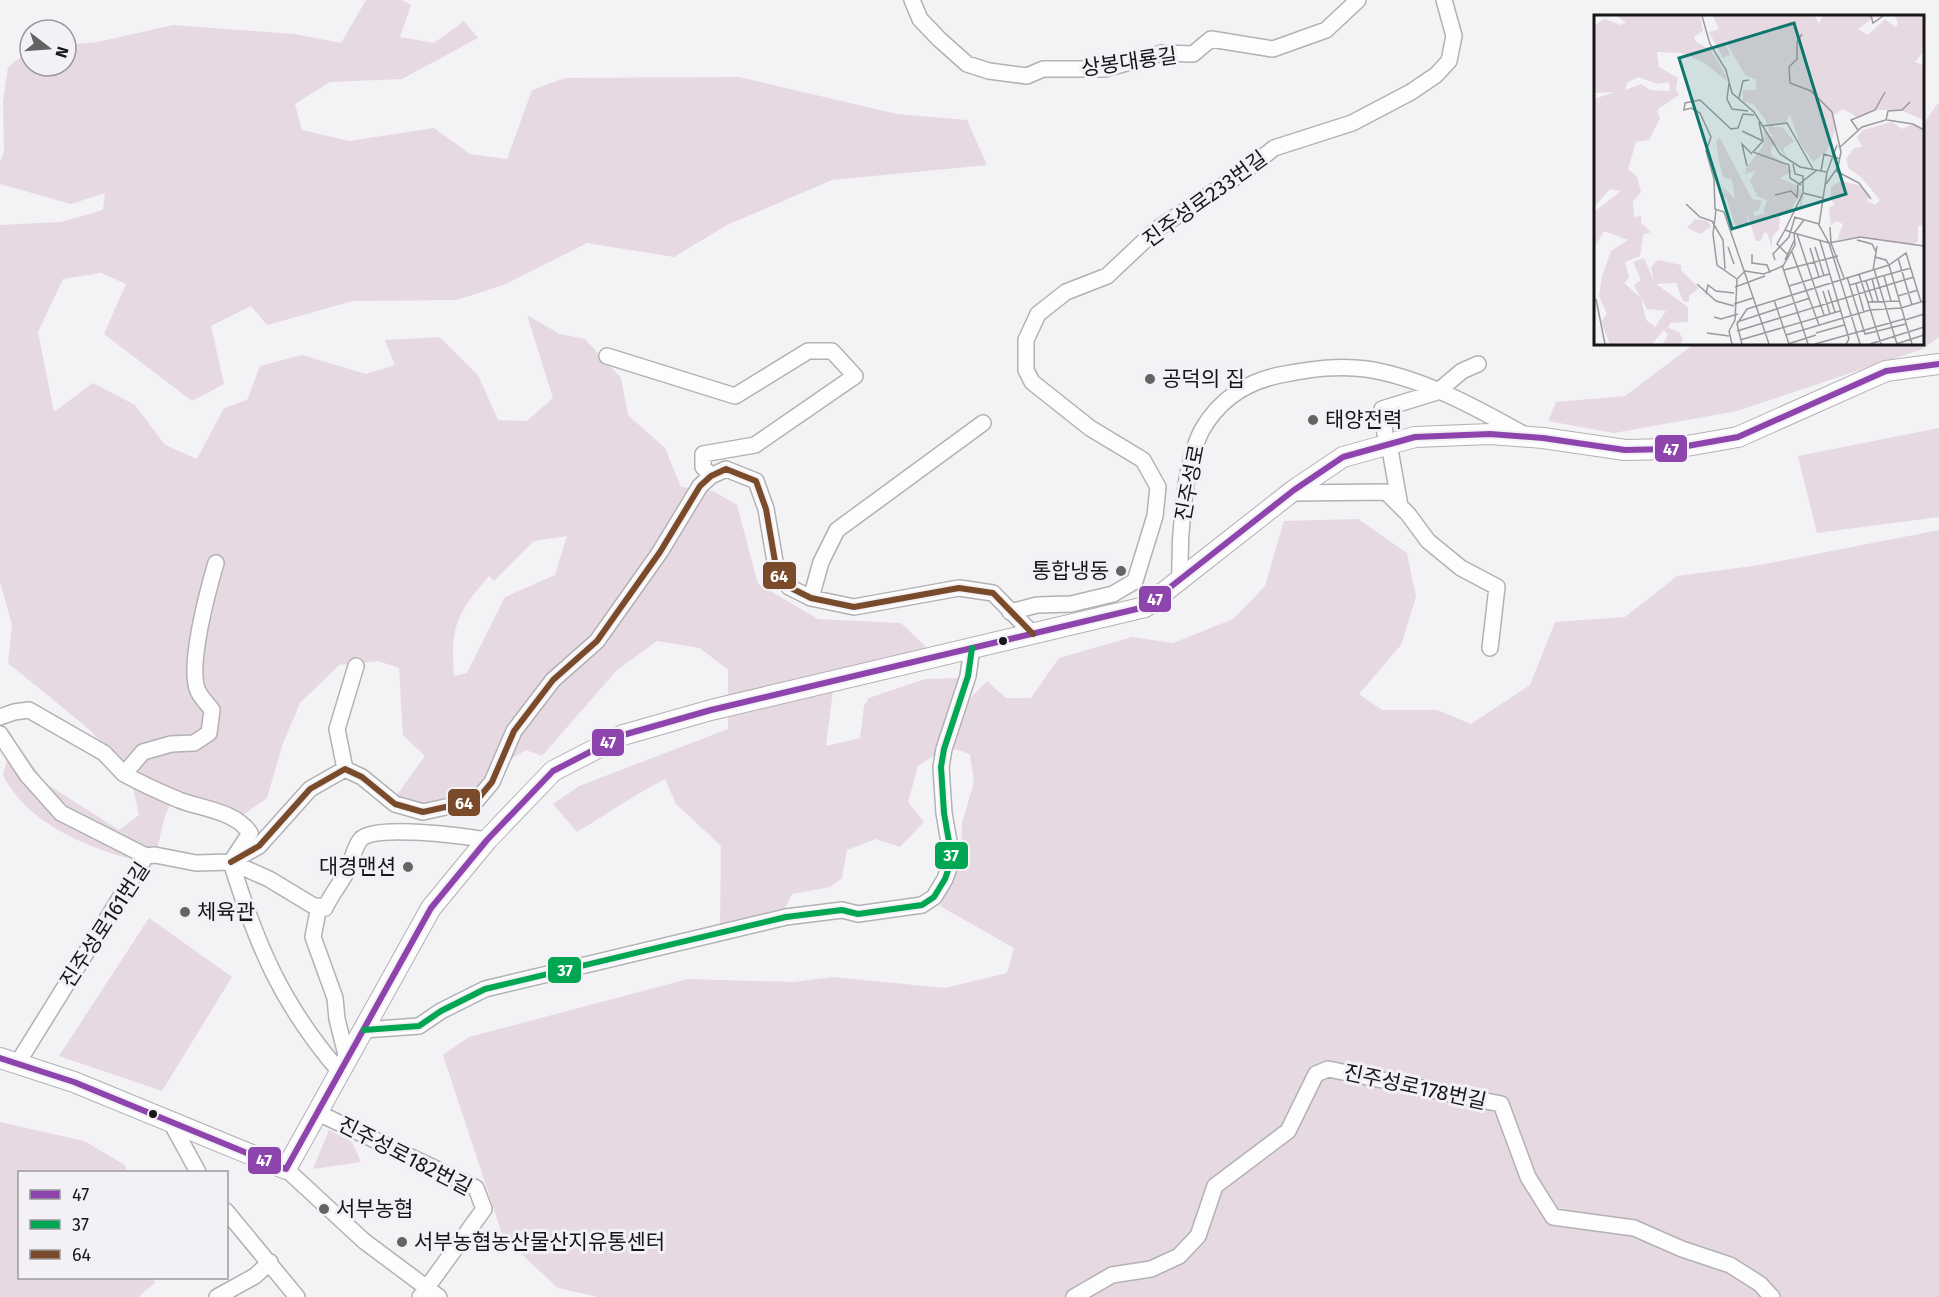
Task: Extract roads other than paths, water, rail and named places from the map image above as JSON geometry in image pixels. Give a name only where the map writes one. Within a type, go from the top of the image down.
[{"type":"main road","name":"진주성로","points":[[286,1169],[431,908],[487,840],[553,771],[623,735],[711,710],[1145,607],[1180,582],[1290,493],[1343,457],[1415,437],[1490,434],[1528,436],[1625,450],[1670,449],[1738,437],[1886,371],[1939,364]]},
{"type":"main road","points":[[8,1061],[74,1082],[169,1119],[286,1169]]},
{"type":"street","name":"상봉대룡길","points":[[912,0],[920,19],[968,64],[1027,75],[1043,69],[1105,69],[1162,53],[1193,54],[1211,39],[1273,50],[1326,30],[1358,0]]},
{"type":"street","name":"진주성로233번길","points":[[1010,612],[1037,605],[1071,604],[1113,594],[1135,581],[1155,516],[1158,487],[1143,460],[1090,428],[1032,382],[1026,370],[1026,340],[1038,314],[1066,292],[1107,276],[1157,229],[1248,169],[1275,148],[1352,123],[1411,92],[1436,75],[1449,61],[1454,36],[1444,0]]},
{"type":"street","points":[[607,356],[735,396],[807,351],[832,351],[855,376],[755,446],[703,454],[703,468],[711,476]]},
{"type":"street","points":[[1385,434],[1382,410],[1437,392],[1462,371],[1478,364]]},
{"type":"street","name":"진주성로","points":[[1180,582],[1179,540],[1191,464],[1201,431],[1221,404],[1245,385],[1279,375],[1322,367],[1366,369],[1437,392],[1496,418],[1528,436]]},
{"type":"street","points":[[811,598],[821,562],[837,530],[983,423]]},
{"type":"street","points":[[1391,455],[1400,506]]},
{"type":"street","points":[[345,769],[362,777],[394,804],[423,812],[477,800],[492,782],[513,732],[553,680],[597,641],[660,552],[700,486],[711,476],[726,469],[756,481],[766,509],[777,573],[789,587],[811,598],[854,608],[959,588],[993,593],[1033,634]]},
{"type":"street","points":[[1290,493],[1386,492],[1428,541],[1461,567],[1497,586],[1490,648]]},
{"type":"street","points":[[124,774],[143,752],[171,744],[194,743],[209,733],[212,710],[198,692],[194,673],[199,633],[216,563]]},
{"type":"street","points":[[364,1030],[419,1026],[441,1011],[485,989],[786,917],[842,910],[858,914],[918,908],[934,897],[945,879],[952,859],[944,813],[941,767],[944,749],[968,676],[972,648]]},
{"type":"street","points":[[345,769],[337,729],[356,666]]},
{"type":"street","points":[[0,717],[29,710],[104,753],[124,774],[150,788],[228,816],[244,825],[250,833],[231,862]]},
{"type":"street","points":[[0,734],[27,775],[61,813],[146,856]]},
{"type":"street","points":[[231,862],[259,846],[310,789],[345,769]]},
{"type":"street","points":[[231,862],[269,879],[312,905],[325,908],[338,883],[345,875],[359,840],[370,832],[442,832],[487,840]]},
{"type":"street","name":"진주성로161번길","points":[[8,1061],[146,856],[155,855],[196,863],[231,862]]},
{"type":"street","points":[[231,862],[251,926],[276,981],[309,1036],[343,1066]]},
{"type":"street","points":[[319,906],[313,937],[335,998],[343,1066]]},
{"type":"street","name":"진주성로178번길","points":[[1074,1297],[1112,1275],[1151,1269],[1179,1256],[1198,1236],[1215,1186],[1288,1131],[1316,1074],[1328,1069],[1501,1104],[1528,1177],[1553,1217],[1634,1228],[1682,1249],[1730,1265],[1760,1284],[1772,1297]]},
{"type":"street","name":"진주성로182번길","points":[[316,1112],[476,1188],[484,1209],[423,1292]]},
{"type":"street","points":[[169,1119],[197,1171]]},
{"type":"street","points":[[286,1169],[423,1292],[440,1297]]},
{"type":"street","points":[[228,1213],[297,1297]]},
{"type":"street","points":[[217,1297],[255,1276],[270,1262]]},
{"type":"place","name":"공덕의 집","points":[[1150,379]]},
{"type":"place","name":"태양전력","points":[[1313,420]]},
{"type":"place","name":"통합냉동","points":[[1121,571]]},
{"type":"place","name":"대경맨션","points":[[408,867]]},
{"type":"place","name":"체육관","points":[[185,912]]},
{"type":"place","name":"서부농협","points":[[324,1209]]},
{"type":"place","name":"서부농협농산물산지유통센터","points":[[402,1242]]}]
